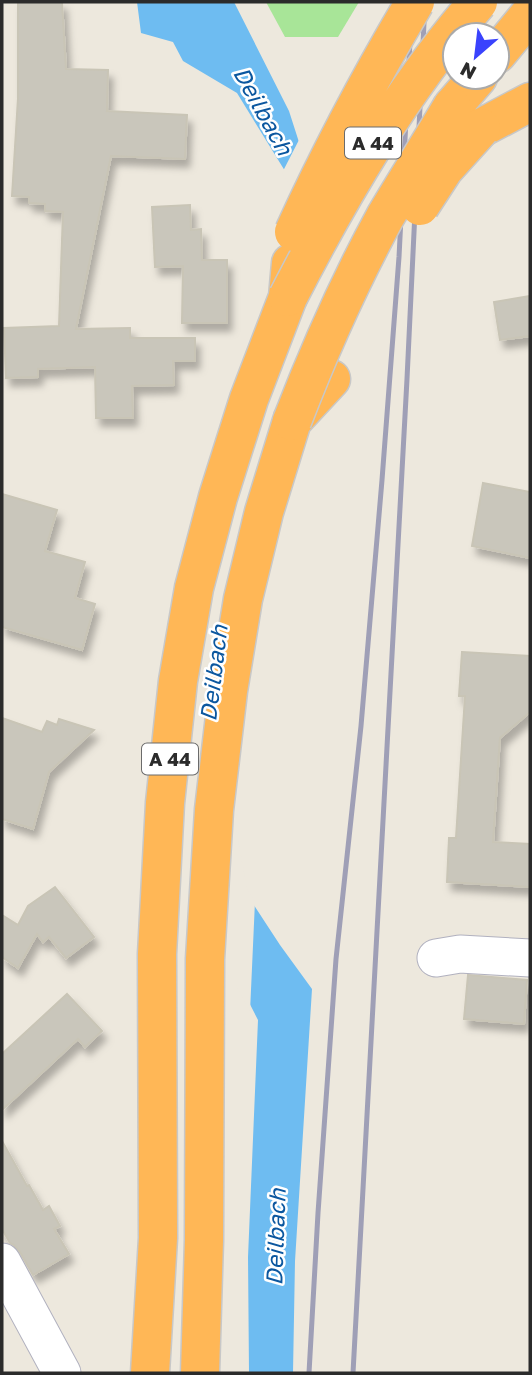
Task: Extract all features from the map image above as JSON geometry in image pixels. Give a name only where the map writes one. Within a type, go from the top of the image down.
[{"type":"highway","points":[[288,297],[294,232],[319,177],[415,2]]},
{"type":"highway","name":"A 44","points":[[150,1373],[158,1238],[157,954],[165,803],[178,681],[194,588],[218,497],[249,399],[288,297],[344,192],[374,143],[429,64],[478,2]]},
{"type":"highway","points":[[511,37],[530,14]]},
{"type":"highway","points":[[474,91],[467,118],[530,102]]},
{"type":"highway","name":"A 44","points":[[201,1373],[205,959],[214,810],[228,691],[243,599],[264,512],[292,421],[331,379],[369,298],[406,228],[444,169],[467,118]]},
{"type":"street","points":[[436,958],[460,954],[530,958]]},
{"type":"street","points":[[6,1279],[62,1373]]},
{"type":"green space","points":[[266,2],[359,2],[338,37],[285,37]]},
{"type":"water","name":"Deilbach","points":[[137,2],[234,2],[289,111],[331,242],[244,555],[233,830],[244,890],[312,989],[295,1261],[293,1373],[249,1373],[248,1257],[258,1020],[240,985],[187,910],[267,389],[293,184],[237,93],[183,61],[173,42],[141,33]]},
{"type":"pier","points":[[301,136],[334,243],[247,556],[236,829],[247,889],[255,901],[250,1012],[237,987],[184,911],[183,810],[217,550],[264,388],[290,185],[282,173]]},
{"type":"building","points":[[18,2],[62,2],[66,69],[108,70],[107,111],[187,115],[185,159],[111,156],[76,329],[130,328],[130,338],[195,338],[195,361],[173,361],[174,385],[132,386],[133,418],[96,418],[95,367],[38,369],[38,377],[6,378],[4,328],[59,326],[63,212],[45,211],[45,204],[29,203],[29,197],[12,196],[18,98]]},
{"type":"building","points":[[190,205],[191,230],[201,229],[202,260],[227,260],[227,323],[182,323],[183,266],[155,267],[152,207]]},
{"type":"building","points":[[530,296],[530,336],[500,340],[494,302]]},
{"type":"building","points":[[483,483],[530,492],[530,558],[472,546]]},
{"type":"building","points":[[2,494],[57,510],[45,551],[85,562],[75,598],[95,604],[82,650],[2,627]]},
{"type":"building","points":[[462,652],[530,656],[530,712],[500,738],[493,842],[530,844],[530,887],[447,882],[449,838],[456,838],[465,696],[459,696]]},
{"type":"building","points":[[2,718],[42,732],[47,721],[57,725],[59,719],[94,730],[49,772],[33,829],[2,819]]},
{"type":"building","points":[[55,887],[94,937],[66,958],[49,937],[43,942],[37,934],[18,968],[2,957],[2,915],[18,925],[28,906]]},
{"type":"building","points":[[468,975],[527,980],[524,1024],[464,1019]]},
{"type":"building","points":[[67,994],[102,1031],[85,1047],[78,1039],[2,1110],[2,1054]]},
{"type":"building","points":[[2,1141],[43,1210],[49,1206],[60,1226],[54,1229],[69,1254],[33,1275],[2,1229]]},
{"type":"railway","points":[[309,1373],[336,959],[361,726],[399,257],[412,2]]},
{"type":"railway","points":[[353,1373],[425,2]]}]
